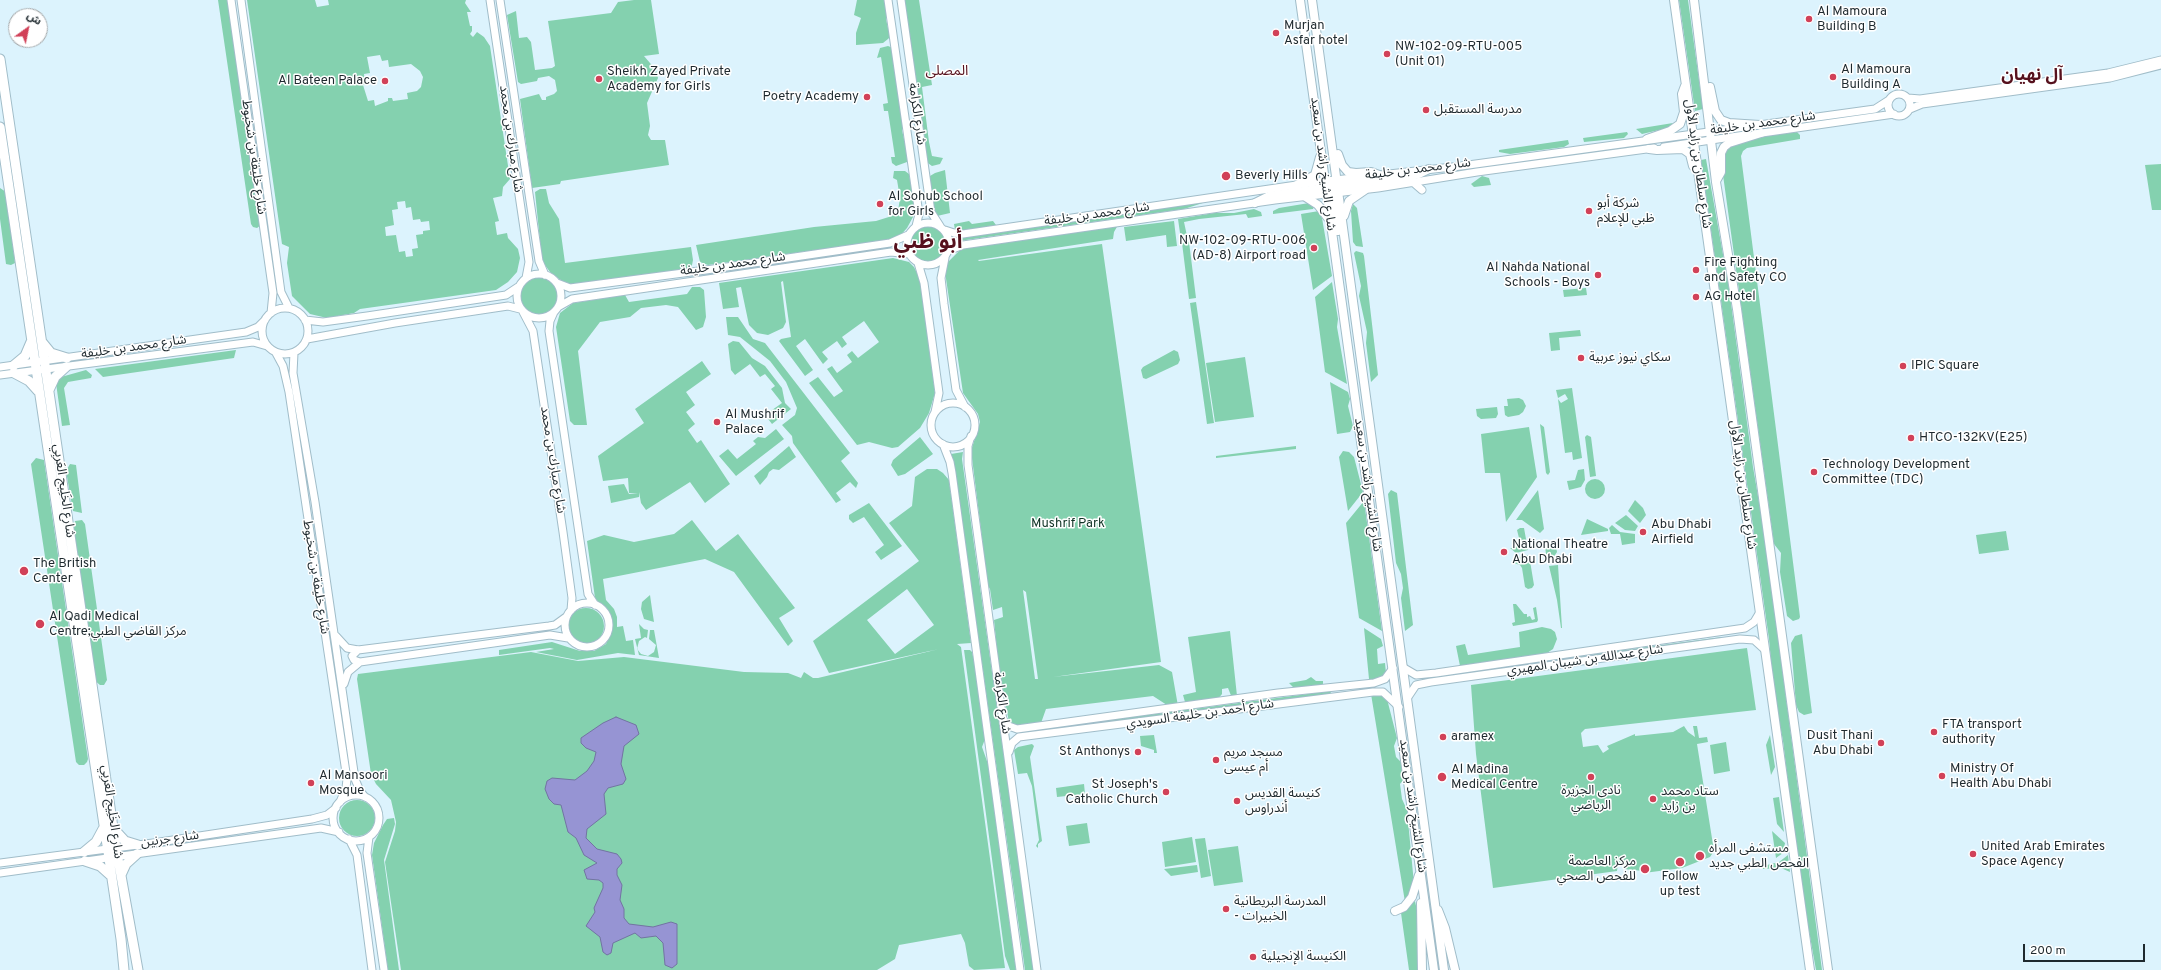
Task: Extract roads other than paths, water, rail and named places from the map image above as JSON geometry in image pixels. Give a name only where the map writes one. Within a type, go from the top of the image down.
[{"type":"highway","name":"شارع الخَلِيج العَربِي","points":[[0,59],[41,341],[39,392],[103,828],[120,877],[138,970]]},
{"type":"highway","name":"شارع الخَلِيج العَربِي","points":[[0,127],[32,340],[49,394],[113,828],[110,875],[121,939],[124,970]]},
{"type":"highway","points":[[32,340],[25,356],[13,370],[29,381],[39,392]]},
{"type":"highway","points":[[41,341],[51,353],[67,358]]},
{"type":"highway","points":[[49,394],[55,377],[66,367]]},
{"type":"highway","points":[[103,828],[96,842],[84,856],[100,866],[110,875]]},
{"type":"highway","points":[[113,828],[121,838],[138,849],[126,864],[120,877]]},
{"type":"highway","points":[[121,939],[127,970]]},
{"type":"main road","name":"شارع خليفة بن شخبوط","points":[[231,0],[273,293],[271,313]]},
{"type":"main road","name":"شارع خليفة بن شخبوط","points":[[242,0],[282,292],[289,308]]},
{"type":"main road","name":"شارع مبارك بن محمد","points":[[490,0],[529,262],[526,278]]},
{"type":"main road","name":"شارع مبارك بن محمد","points":[[500,0],[539,261],[545,275]]},
{"type":"main road","name":"شارع الكرامة","points":[[888,0],[918,214],[916,226]]},
{"type":"main road","name":"شارع الكرامة","points":[[901,0],[931,212],[942,228]]},
{"type":"main road","name":"شارع الشيخ راشد بن سعيد","points":[[1300,0],[1321,150],[1343,223],[1348,271],[1408,697],[1444,970]]},
{"type":"main road","name":"شارع الشيخ راشد بن سعيد","points":[[1312,0],[1332,140],[1332,187],[1329,221],[1399,707],[1434,970]]},
{"type":"main road","name":"شارع سلطان بن زايد الأول","points":[[1674,0],[1694,134],[1810,970]]},
{"type":"main road","name":"شارع سلطان بن زايد الأول","points":[[1694,0],[1705,80],[1716,182],[1737,309],[1828,970]]},
{"type":"main road","points":[[2161,60],[2108,73],[1937,97],[1908,98],[1898,94],[1889,100],[1890,110],[1894,114],[1902,116],[1910,109],[1921,104],[2110,78],[2161,65]]},
{"type":"main road","points":[[1705,80],[1711,89],[1716,114],[1721,120],[1761,129]]},
{"type":"main road","points":[[1647,139],[1670,131],[1680,124],[1684,112],[1682,94],[1686,84]]},
{"type":"main road","points":[[1908,98],[1910,109]]},
{"type":"main road","name":"شارع محمد بن خليفة","points":[[1761,129],[1875,109],[1889,100]]},
{"type":"main road","name":"شارع محمد بن خليفة","points":[[942,228],[954,233],[963,234],[1295,186],[1365,190],[1477,172],[1678,145],[1694,142],[1711,136],[1894,114]]},
{"type":"main road","points":[[1318,125],[1325,138],[1342,257],[1348,271]]},
{"type":"main road","points":[[1716,182],[1721,172],[1721,153],[1724,147],[1729,143],[1761,129]]},
{"type":"main road","name":"شارع محمد بن خليفة","points":[[946,254],[963,245],[1304,196],[1379,175],[1678,135],[1694,134],[1711,136]]},
{"type":"main road","points":[[1678,135],[1681,139],[1678,145]]},
{"type":"main road","points":[[1332,140],[1345,170],[1353,173],[1371,172],[1379,175]]},
{"type":"main road","points":[[1649,149],[1680,149],[1686,151],[1691,156],[1696,176],[1700,182]]},
{"type":"main road","points":[[1295,186],[1312,179],[1315,175],[1321,150]]},
{"type":"main road","points":[[1255,202],[1270,196],[1404,178],[1419,174],[1429,169]]},
{"type":"main road","points":[[1414,183],[1422,190]]},
{"type":"main road","points":[[1343,223],[1348,203],[1354,196],[1365,190]]},
{"type":"main road","points":[[1304,196],[1321,208],[1329,221]]},
{"type":"main road","points":[[928,222],[942,228],[948,236],[941,278],[956,390],[974,420],[972,436],[962,444],[949,446],[943,444],[934,435],[932,429],[931,422],[939,393],[924,283],[918,263],[909,254],[906,241],[908,235],[916,226],[928,222]]},
{"type":"main road","name":"شارع محمد بن خليفة","points":[[557,283],[570,288],[706,270],[890,242],[908,235]]},
{"type":"main road","name":"شارع محمد بن خليفة","points":[[556,310],[572,299],[891,252],[909,254]]},
{"type":"main road","points":[[918,263],[932,265],[946,254]]},
{"type":"main road","points":[[305,320],[323,322],[506,295],[518,287],[526,278],[532,275],[545,275],[557,283],[561,295],[556,310],[549,316],[537,318],[522,310],[508,306],[326,334],[308,339]]},
{"type":"main road","points":[[518,287],[516,294],[522,310]]},
{"type":"main road","points":[[289,308],[301,314],[305,320],[309,332],[308,339],[304,345],[294,353],[282,355],[276,353],[267,346],[262,333],[265,320],[271,313],[276,310],[289,308]]},
{"type":"main road","name":"شارع مبارك بن محمد","points":[[522,310],[533,332],[566,554],[572,598],[571,610]]},
{"type":"main road","name":"شارع مبارك بن محمد","points":[[556,310],[550,324],[550,336],[588,594],[595,605]]},
{"type":"main road","name":"شارع محمد بن خليفة","points":[[0,375],[13,370],[40,366],[67,358],[246,332],[258,327],[265,320]]},
{"type":"main road","name":"شارع محمد بن خليفة","points":[[40,366],[66,367],[253,342],[267,346]]},
{"type":"main road","name":"شارع خليفة بن شخبوط","points":[[276,353],[283,366],[289,392],[347,779],[346,788],[338,804]]},
{"type":"main road","name":"شارع خليفة بن شخبوط","points":[[294,353],[293,372],[345,700],[355,779],[360,791],[365,797]]},
{"type":"main road","name":"شارع محمد بن خليفة","points":[[0,367],[13,370]]},
{"type":"main road","points":[[935,412],[949,403],[965,407]]},
{"type":"main road","name":"شارع الكرامة","points":[[972,436],[968,446],[968,465],[1002,718],[1009,756],[1037,970]]},
{"type":"main road","name":"شارع الكرامة","points":[[943,444],[951,467],[1020,970]]},
{"type":"main road","points":[[582,604],[595,605],[606,615],[608,622],[606,636],[601,642],[587,648],[573,643],[568,638],[564,624],[566,618],[571,610],[582,604]]},
{"type":"main road","name":"شارع عبدالله بن شيبان المهيري","points":[[1404,668],[1416,675],[1436,673],[1745,628],[1754,622],[1760,612]]},
{"type":"main road","points":[[334,634],[347,648],[358,650],[549,626],[555,625],[566,618]]},
{"type":"main road","points":[[358,650],[352,656],[354,660],[360,662],[550,636],[568,638]]},
{"type":"main road","name":"شارع عبدالله بن شيبان المهيري","points":[[1408,697],[1416,685],[1438,681],[1745,639],[1758,643],[1765,650]]},
{"type":"main road","points":[[1589,651],[1591,660]]},
{"type":"main road","points":[[345,700],[346,677],[350,669],[360,662]]},
{"type":"main road","name":"شارع أحمد بن خليفة السويدي","points":[[1002,718],[1006,725],[1017,729],[1278,694],[1374,683],[1385,680],[1393,668]]},
{"type":"main road","points":[[1436,673],[1434,678],[1438,681]]},
{"type":"main road","name":"شارع أحمد بن خليفة السويدي","points":[[1009,756],[1012,743],[1019,737],[1373,692],[1384,692],[1399,707]]},
{"type":"main road","points":[[1058,723],[1055,729],[1059,733]]},
{"type":"main road","points":[[349,839],[362,840],[368,837],[377,827],[379,814],[376,806],[365,797],[352,795],[338,804],[334,820],[339,832],[349,839],[357,855],[372,970]]},
{"type":"main road","name":"شارع جرنين","points":[[0,863],[112,853],[312,819],[327,815],[338,804]]},
{"type":"main road","name":"شارع جرنين","points":[[138,849],[321,828],[339,832]]},
{"type":"main road","points":[[368,837],[367,853],[384,970]]},
{"type":"main road","name":"شارع جرنين","points":[[0,872],[84,856]]},
{"type":"main road","points":[[1395,912],[1404,906],[1415,892],[1420,866]]},
{"type":"main road","points":[[1422,970],[1420,907],[1423,888]]},
{"type":"main road","points":[[1435,904],[1445,928],[1455,970]]},
{"type":"main road","points":[[1808,960],[1814,970]]},
{"type":"water","points":[[616,717],[636,725],[639,734],[624,746],[621,764],[626,779],[623,784],[608,788],[604,794],[606,814],[587,829],[586,838],[597,849],[617,854],[621,859],[622,863],[617,869],[617,875],[622,885],[620,900],[624,909],[624,918],[629,924],[653,927],[671,922],[677,924],[677,964],[672,968],[665,965],[663,943],[656,936],[641,938],[635,933],[613,943],[611,953],[607,955],[603,952],[600,937],[586,926],[595,912],[594,908],[603,888],[603,883],[599,880],[587,879],[584,870],[597,863],[584,855],[576,838],[568,832],[561,805],[554,804],[549,799],[545,789],[547,781],[552,778],[575,780],[587,771],[594,761],[596,752],[586,748],[581,743],[581,738],[603,723]]},
{"type":"place","name":"Al Mamoura Building B","points":[[1809,19]]},
{"type":"place","name":"Murjan Asfar hotel","points":[[1276,33]]},
{"type":"place","name":"NW-102-09-RTU-005 (Unit 01)","points":[[1387,54]]},
{"type":"place","name":"Al Mamoura Building A","points":[[1833,77]]},
{"type":"place","name":"Sheikh Zayed Private Academy for Girls","points":[[599,79]]},
{"type":"place","name":"Al Bateen Palace","points":[[385,81]]},
{"type":"place","name":"Poetry Academy","points":[[867,97]]},
{"type":"place","name":"مدرسة المستقبل","points":[[1426,110]]},
{"type":"place","name":"Beverly Hills","points":[[1226,176]]},
{"type":"place","name":"Al Sohub School for Girls","points":[[880,204]]},
{"type":"place","name":"شركة أبو ظبي للإعلام","points":[[1589,211]]},
{"type":"place","name":"NW-102-09-RTU-006 (AD-8) Airport road","points":[[1314,248]]},
{"type":"place","name":"Fire Fighting and Safety CO","points":[[1696,270]]},
{"type":"place","name":"Al Nahda National Schools - Boys","points":[[1598,275]]},
{"type":"place","name":"AG Hotel","points":[[1696,297]]},
{"type":"place","name":"سكاي نيوز عربية","points":[[1581,358]]},
{"type":"place","name":"IPIC Square","points":[[1903,366]]},
{"type":"place","name":"Al Mushrif Palace","points":[[717,422]]},
{"type":"place","name":"HTCO-132KV(E25)","points":[[1911,438]]},
{"type":"place","name":"Technology Development Committee (TDC)","points":[[1814,472]]},
{"type":"place","name":"Abu Dhabi Airfield","points":[[1643,532]]},
{"type":"place","name":"National Theatre Abu Dhabi","points":[[1504,552]]},
{"type":"place","name":"The British Center","points":[[24,571]]},
{"type":"place","name":"Al Qadi Medical Centre;مركز القاضي الطبي","points":[[40,624]]},
{"type":"place","name":"FTA transport authority","points":[[1934,732]]},
{"type":"place","name":"aramex","points":[[1443,737]]},
{"type":"place","name":"Dusit Thani Abu Dhabi","points":[[1881,743]]},
{"type":"place","name":"St Anthonys","points":[[1138,752]]},
{"type":"place","name":"مسجد مريم أم عيسى","points":[[1216,760]]},
{"type":"place","name":"Ministry Of Health Abu Dhabi","points":[[1942,776]]},
{"type":"place","name":"Al Madina Medical Centre","points":[[1442,777]]},
{"type":"place","name":"نادى الجزيرة الرياضي","points":[[1591,777]]},
{"type":"place","name":"Al Mansoori Mosque","points":[[311,783]]},
{"type":"place","name":"St Joseph's Catholic Church","points":[[1166,792]]},
{"type":"place","name":"ستاد محمد بن زايد","points":[[1653,799]]},
{"type":"place","name":"كنيسة القديس أندراوس","points":[[1237,801]]},
{"type":"place","name":"United Arab Emirates Space Agency","points":[[1973,854]]},
{"type":"place","name":"مستشفى المرأه الفحص الطبي جديد","points":[[1700,856]]},
{"type":"place","name":"Follow up test","points":[[1680,862]]},
{"type":"place","name":"مركز العاصمة للفحص الصحي","points":[[1645,869]]},
{"type":"place","name":"المدرسة البريطانية - الخبيرات","points":[[1226,909]]},
{"type":"place","name":"الكنيسة الإنجيلية","points":[[1253,957]]},
{"type":"district","name":"المصلى","points":[[947,72]]},
{"type":"district","name":"آل نهيان","points":[[2032,77]]},
{"type":"district","name":"أبو ظبي","points":[[928,244]]},
{"type":"park label","name":"Mushrif Park","points":[[1068,524]]}]
